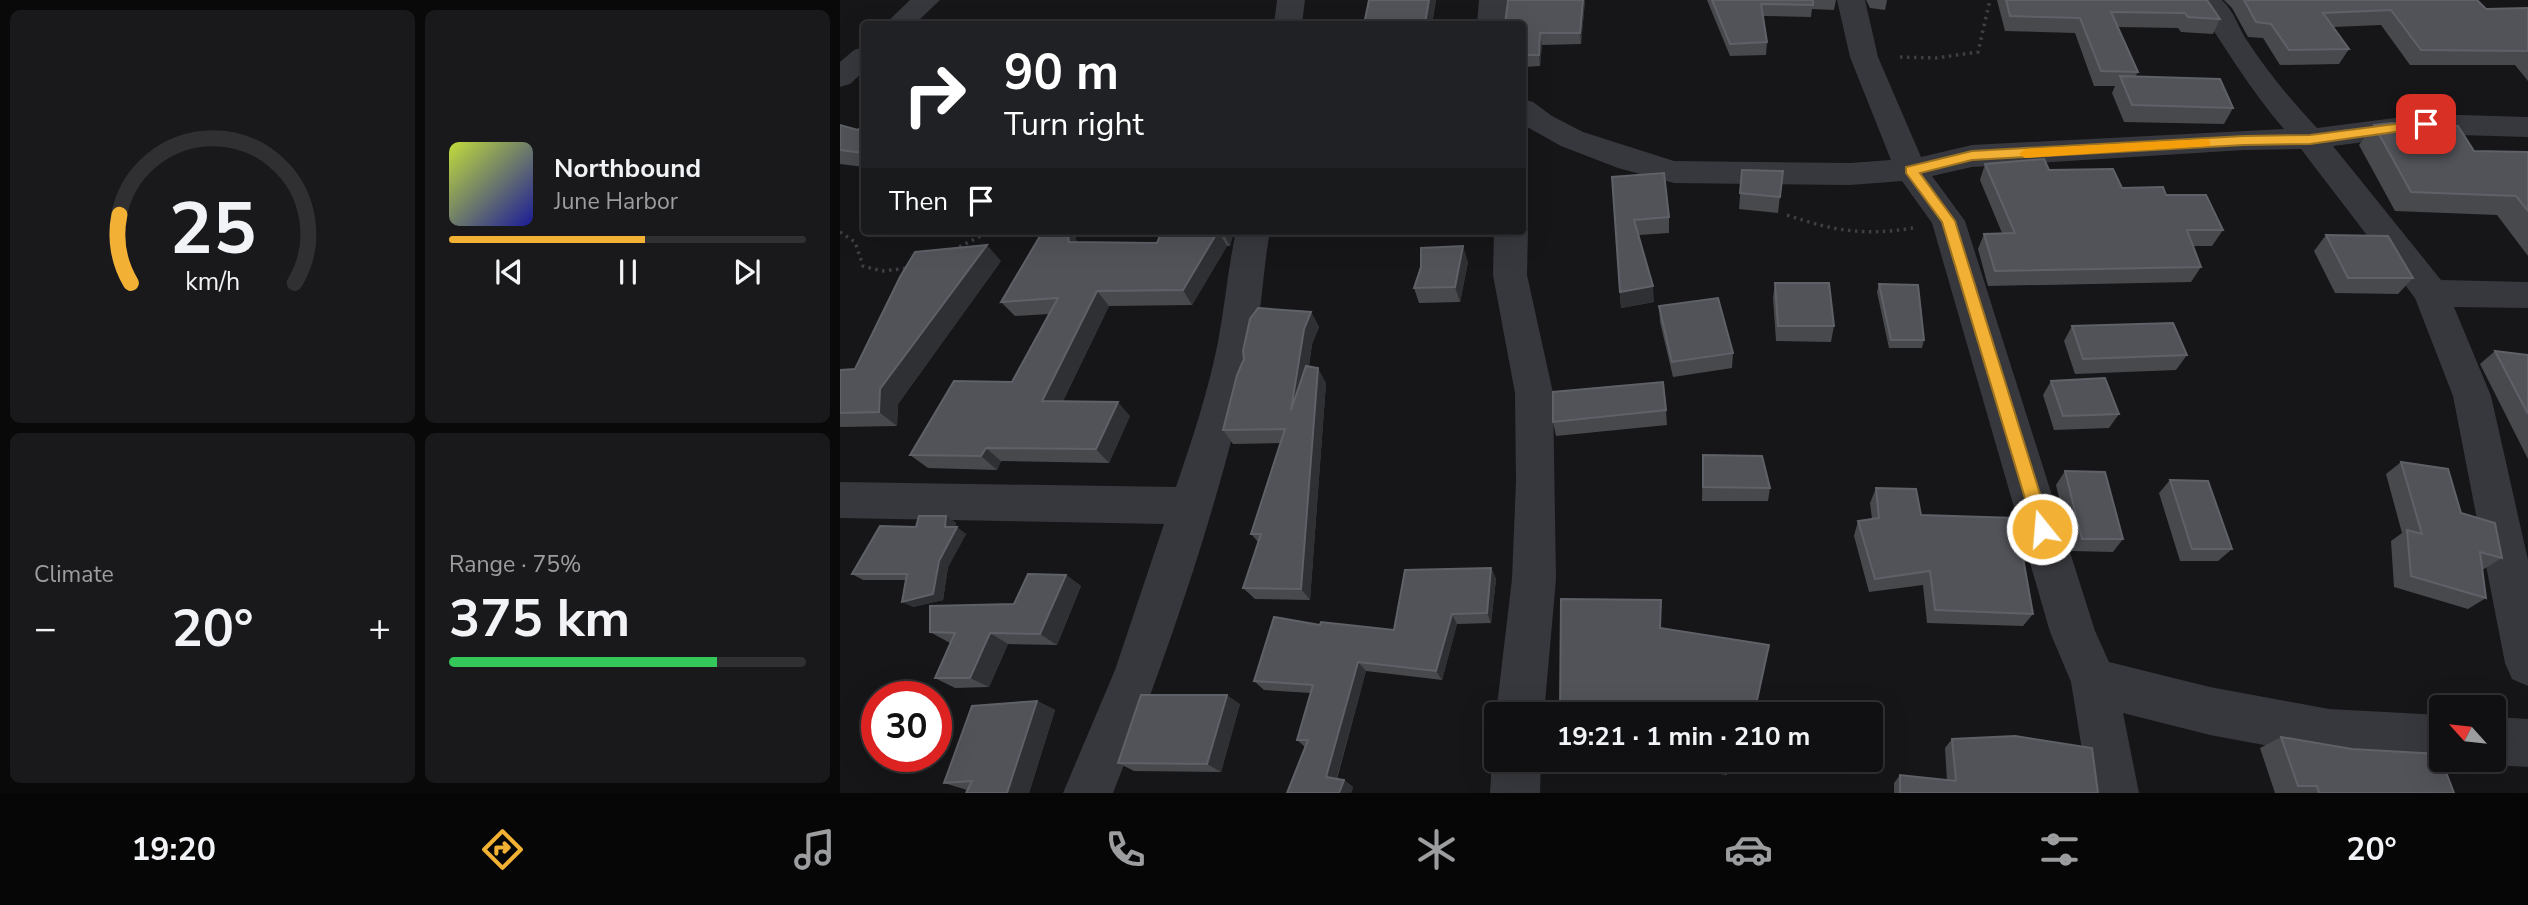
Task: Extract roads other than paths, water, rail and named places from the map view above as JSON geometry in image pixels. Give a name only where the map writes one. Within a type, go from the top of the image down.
[{"type":"street","points":[[902,21],[926,0]]},
{"type":"street","points":[[1288,21],[1291,0]]},
{"type":"street","points":[[1491,21],[1493,0]]},
{"type":"street","points":[[1851,0],[1864,57],[1911,170],[1948,221],[2073,632],[2094,682],[2114,793]]},
{"type":"street","points":[[2207,0],[2218,11],[2233,42],[2280,106],[2310,139],[2431,293],[2472,396],[2528,663]]},
{"type":"street","points":[[840,78],[861,58]]},
{"type":"street","points":[[1526,113],[1572,139],[1629,160],[1674,172],[1850,174],[1911,170],[1972,156],[2244,140],[2310,139],[2426,124],[2528,127]]},
{"type":"street","points":[[1088,793],[1138,670],[1215,429],[1237,343],[1244,275],[1252,235]]},
{"type":"street","points":[[1511,235],[1510,275],[1534,393],[1536,481],[1534,579],[1521,702]]},
{"type":"street","points":[[2431,293],[2528,295]]},
{"type":"street","points":[[840,500],[1190,506]]},
{"type":"street","points":[[2094,682],[2210,711],[2329,733],[2429,737]]},
{"type":"street","points":[[2506,742],[2528,743]]},
{"type":"street","points":[[1514,793],[1516,772]]}]
